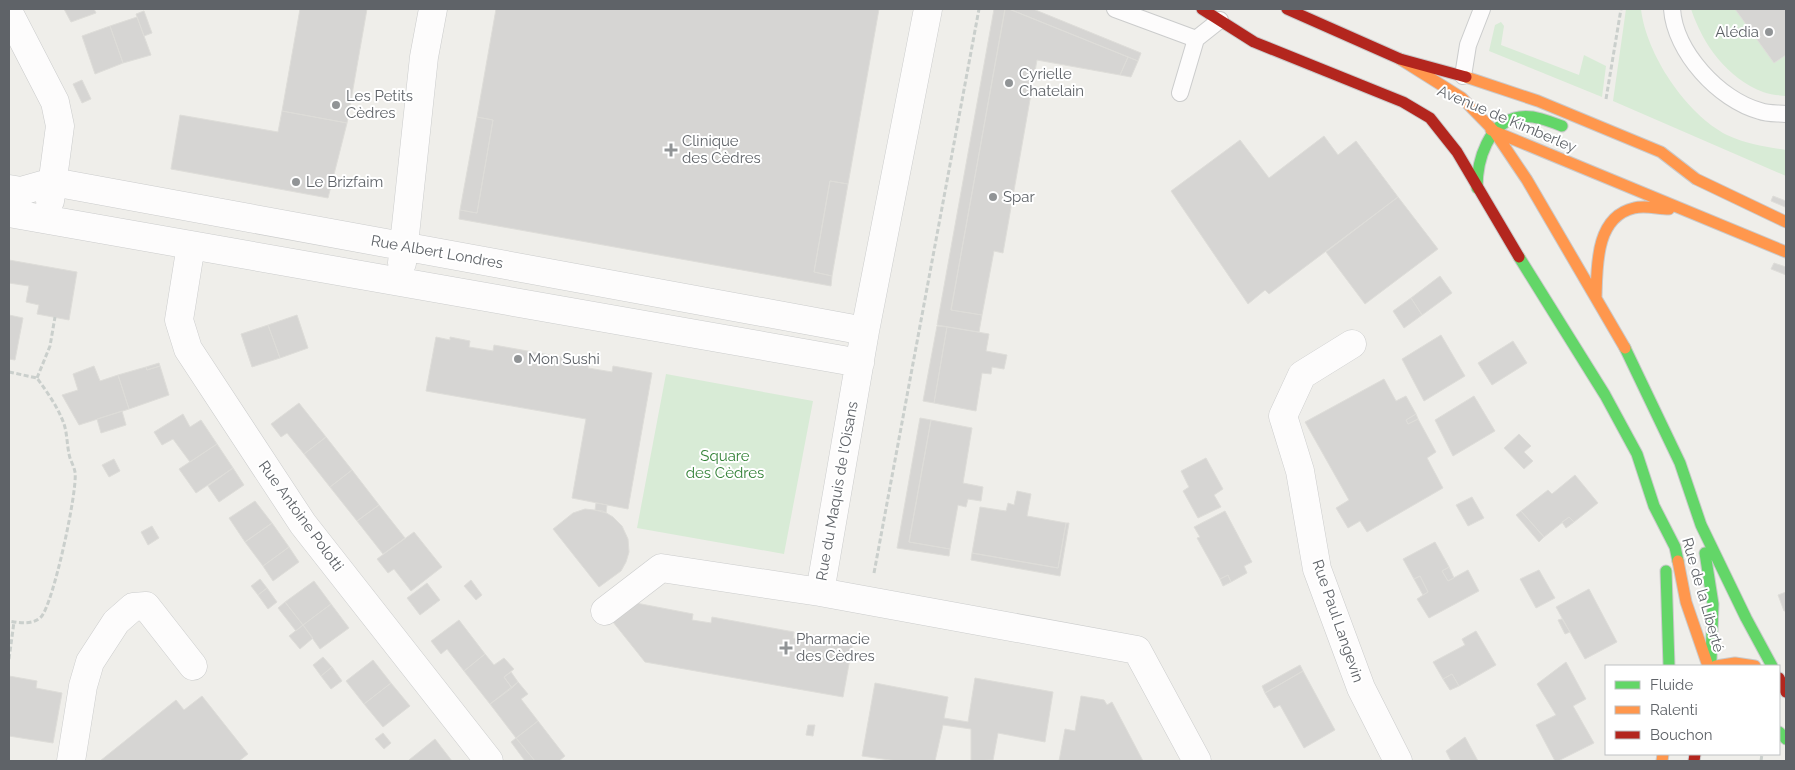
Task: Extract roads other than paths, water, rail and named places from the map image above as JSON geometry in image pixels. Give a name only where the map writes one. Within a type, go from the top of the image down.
[{"type":"street","points":[[399,282],[405,247],[424,57],[433,9]]},
{"type":"street","name":"Rue du Maquis de l'Oisans","points":[[928,9],[860,363],[820,592],[1137,650],[1197,761]]},
{"type":"street","points":[[1202,9],[1224,15],[1254,42],[1404,102],[1430,118],[1457,152],[1540,293],[1605,394],[1637,454],[1654,506],[1664,555],[1669,665]]},
{"type":"street","name":"Avenue de Kimberley","points":[[1287,9],[1400,60],[1463,76],[1538,101],[1661,152],[1696,179],[1786,222]]},
{"type":"street","points":[[9,13],[55,102],[60,126],[46,220]]},
{"type":"street","points":[[1400,60],[1462,98],[1494,131],[1527,180],[1618,335],[1642,381],[1680,463],[1701,525],[1713,604],[1712,650],[1709,665]]},
{"type":"street","name":"Avenue de Kimberley","points":[[1378,80],[1413,95]]},
{"type":"street","points":[[1477,188],[1478,167],[1484,150],[1494,131],[1505,122],[1519,116],[1537,118],[1575,131]]},
{"type":"street","name":"Avenue de Kimberley","points":[[1467,119],[1786,252]]},
{"type":"street","points":[[1659,164],[1696,179]]},
{"type":"street","name":"Rue Albert Londres","points":[[9,189],[21,191],[53,182],[866,331]]},
{"type":"street","points":[[1596,300],[1597,257],[1607,227],[1617,214],[1634,208],[1684,210]]},
{"type":"street","points":[[9,213],[860,363]]},
{"type":"street","name":"Rue Antoine Polotti","points":[[191,245],[179,320],[188,349],[303,524],[489,761]]},
{"type":"street","name":"Rue Paul Langevin","points":[[1352,344],[1302,375],[1283,416],[1300,471],[1317,569],[1361,688],[1398,761]]},
{"type":"street","name":"Rue de la Liberté","points":[[1654,506],[1675,547],[1686,602],[1709,665]]},
{"type":"street","name":"Rue de la Liberté","points":[[1701,525],[1746,618],[1771,665]]},
{"type":"street","points":[[605,611],[662,568],[820,592]]},
{"type":"street","points":[[71,761],[83,686],[90,662],[116,622],[133,607],[146,606],[192,666]]},
{"type":"street","name":"Rue de la Liberté","points":[[1719,665],[1741,663],[1750,665]]},
{"type":"street","points":[[1780,680],[1786,692]]},
{"type":"lane","points":[[1116,9],[1196,39]]},
{"type":"lane","points":[[1463,76],[1468,45],[1482,9]]},
{"type":"lane","points":[[1672,9],[1672,16],[1683,43],[1699,71],[1729,98],[1760,111],[1786,114]]},
{"type":"lane","points":[[1180,93],[1196,39],[1224,15]]},
{"type":"place","name":"Alédia","points":[[1769,32]]},
{"type":"place","name":"Cyrielle Chatelain","points":[[1009,83]]},
{"type":"place","name":"Les Petits Cèdres","points":[[336,105]]},
{"type":"place","name":"Clinique des Cèdres","points":[[671,150]]},
{"type":"place","name":"Le Brizfaim","points":[[296,182]]},
{"type":"place","name":"Spar","points":[[993,197]]},
{"type":"place","name":"Mon Sushi","points":[[518,359]]},
{"type":"place","name":"Pharmacie des Cèdres","points":[[786,648]]},
{"type":"park label","name":"Square des Cèdres","points":[[725,464]]}]
